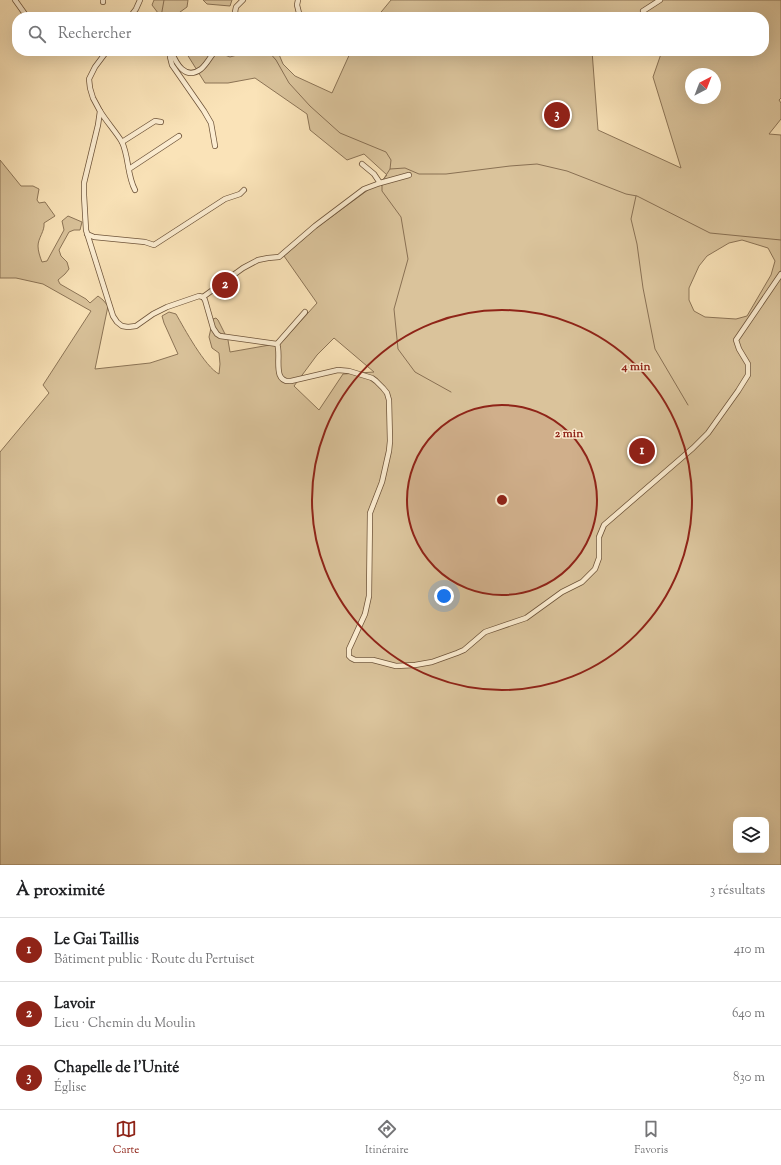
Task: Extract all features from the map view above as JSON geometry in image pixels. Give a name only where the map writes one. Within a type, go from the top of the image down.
[{"type":"street","points":[[15,0],[24,12]]},
{"type":"street","points":[[133,12],[140,0]]},
{"type":"street","points":[[235,12],[236,6],[243,0]]},
{"type":"street","points":[[298,0],[297,5],[299,12]]},
{"type":"street","points":[[643,11],[660,0]]},
{"type":"street","points":[[103,56],[95,67],[89,79],[90,88],[100,111],[122,142],[134,190]]},
{"type":"street","points":[[170,56],[172,65],[211,123],[215,146]]},
{"type":"street","points":[[173,56],[179,68],[188,72],[196,72],[201,69],[211,56]]},
{"type":"street","points":[[100,111],[84,182],[85,219],[87,234],[113,316],[122,326],[136,326],[153,314],[167,307],[201,297],[243,268],[258,260],[279,257],[314,226],[364,189],[409,175]]},
{"type":"street","points":[[122,142],[155,121],[161,122]]},
{"type":"street","points":[[129,169],[179,136]]},
{"type":"street","points":[[362,164],[374,174],[381,183]]},
{"type":"street","points":[[87,234],[94,237],[145,242],[154,245],[226,199],[240,194],[244,190]]},
{"type":"street","points":[[277,344],[279,349],[278,364],[280,376],[287,381],[338,370],[372,378],[387,393],[390,441],[386,468],[370,513],[369,596],[365,614],[349,649],[349,656],[355,660],[373,660],[396,666],[414,665],[432,662],[457,654],[485,632],[526,618],[562,592],[582,582],[590,575],[595,569],[599,558],[599,537],[604,525],[693,448],[708,433],[746,379],[749,368],[748,364],[736,340],[781,274]]},
{"type":"street","points":[[201,297],[207,304],[213,328],[220,336],[277,344]]},
{"type":"street","points":[[277,344],[305,312]]},
{"type":"shaded area","points":[[154,0],[188,0],[187,7],[180,12],[157,12],[152,5]]},
{"type":"shaded area","points":[[203,0],[232,0],[230,6],[207,4]]},
{"type":"shaded area","points":[[391,0],[781,0],[781,98],[779,100],[781,103],[781,119],[769,134],[781,135],[781,865],[0,865],[0,452],[49,393],[43,385],[91,311],[43,284],[16,278],[0,278],[0,160],[21,186],[33,186],[39,189],[37,200],[39,203],[45,202],[55,216],[44,223],[39,240],[38,250],[42,262],[47,261],[64,230],[62,221],[68,216],[82,222],[80,230],[69,232],[59,250],[61,256],[67,262],[69,269],[58,280],[60,284],[86,299],[90,303],[98,296],[108,306],[95,369],[150,363],[178,354],[162,316],[169,312],[176,314],[201,356],[213,370],[219,374],[219,353],[212,348],[209,337],[213,319],[216,318],[218,320],[228,340],[230,352],[281,343],[317,303],[284,256],[316,228],[372,187],[380,183],[387,175],[364,154],[347,160],[310,130],[307,114],[255,78],[228,83],[205,83],[188,56],[280,56],[283,64],[295,76],[332,93],[349,56],[592,56],[598,130],[681,168],[653,77],[660,56],[769,56],[769,12],[381,12]],"holes":[[[742,240],[768,248],[775,261],[771,275],[747,316],[736,319],[705,317],[694,311],[689,300],[689,288],[699,266],[707,256],[729,243]],[[334,338],[374,372],[343,374],[319,410],[294,386],[317,355]]]},
{"type":"waterway","points":[[162,12],[164,0]]},
{"type":"waterway","points":[[227,56],[234,56]]},
{"type":"waterway","points":[[272,56],[289,83],[310,106],[340,133],[386,152],[391,160],[390,169],[405,168],[419,174],[446,174],[537,164],[567,171],[626,194],[637,196],[710,233],[781,240]]},
{"type":"waterway","points":[[383,180],[390,169]]},
{"type":"waterway","points":[[382,185],[382,191],[401,217],[408,259],[394,309],[398,349],[415,372],[451,392]]},
{"type":"waterway","points":[[636,196],[631,219],[637,244],[643,288],[655,349],[688,405]]},
{"type":"place","name":"Chapelle de l'Unité","points":[[557,115]]},
{"type":"place","name":"Lavoir","points":[[225,285]]},
{"type":"place","name":"Le Gai Taillis","points":[[642,451]]}]
